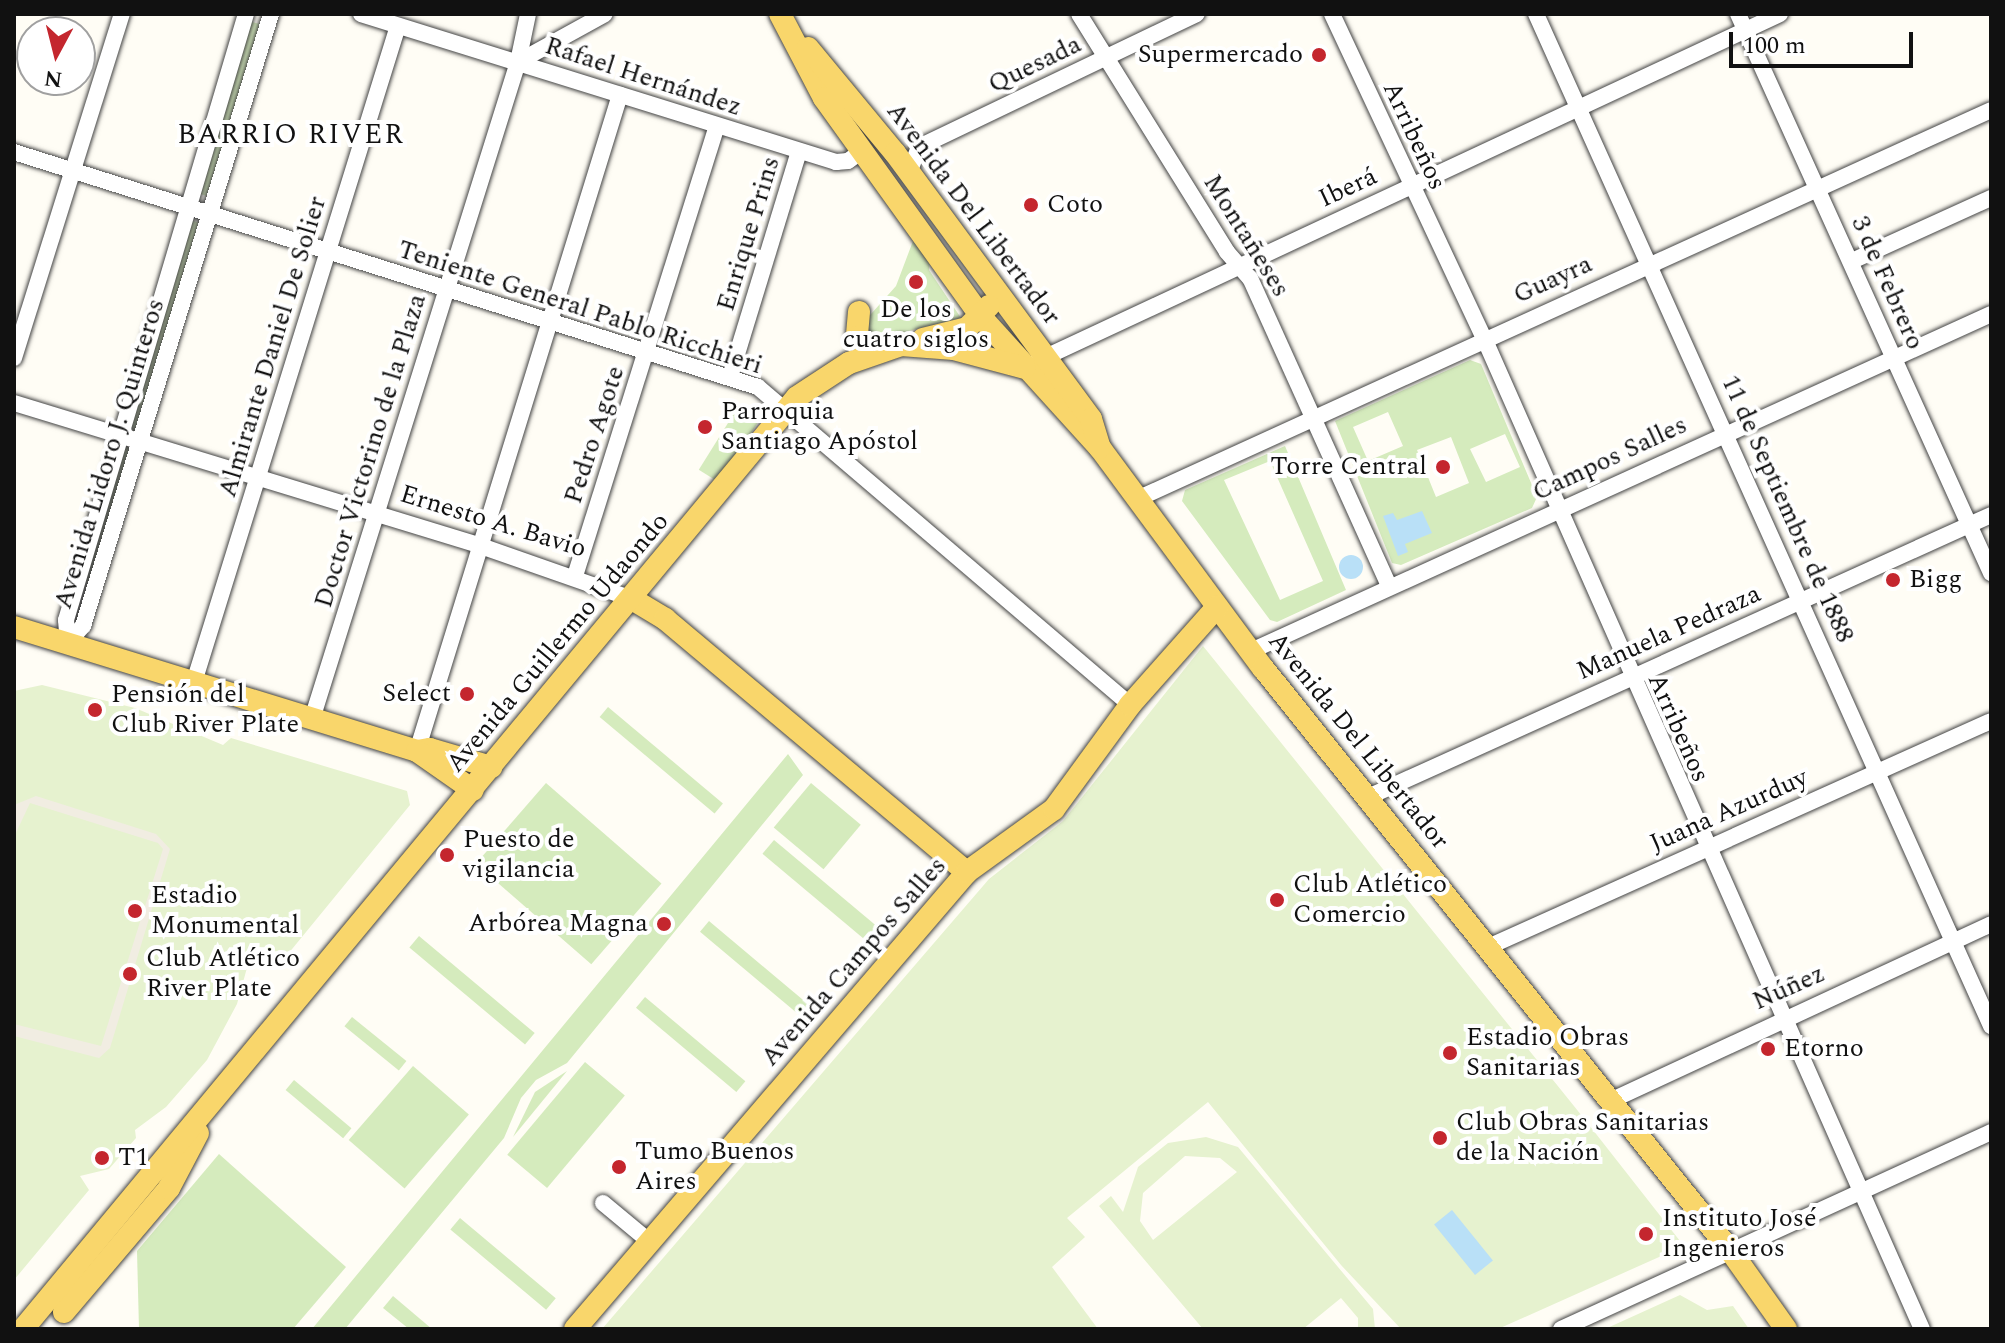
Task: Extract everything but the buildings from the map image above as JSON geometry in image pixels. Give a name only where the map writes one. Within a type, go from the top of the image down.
[{"type":"main road","name":"Avenida Del Libertador","points":[[783,19],[824,98],[982,318],[1035,362]]},
{"type":"main road","name":"Avenida Del Libertador","points":[[783,19],[909,173],[996,291],[1035,362],[1217,607],[1730,1250],[1786,1329]]},
{"type":"main road","points":[[905,210],[909,173]]},
{"type":"main road","points":[[907,344],[967,328],[982,318],[996,291]]},
{"type":"main road","points":[[859,312],[857,337],[879,350]]},
{"type":"main road","name":"Avenida Guillermo Udaondo","points":[[23,1329],[788,409],[830,374],[879,350],[907,344],[1035,362]]},
{"type":"main road","name":"Ernesto A. Bavio","points":[[632,599],[665,619],[967,872]]},
{"type":"main road","name":"Avenida Campos Salles","points":[[575,1329],[967,872],[1054,809],[1130,705],[1217,607]]},
{"type":"main road","points":[[14,627],[417,751],[473,790]]},
{"type":"main road","points":[[417,751],[430,749],[491,767]]},
{"type":"main road","name":"Avenida Guillermo Udaondo","points":[[67,1321],[79,1292],[169,1188],[193,1147],[205,1113]]},
{"type":"street","points":[[14,358],[122,14]]},
{"type":"street","name":"Avenida Lidoro J. Quinteros","points":[[68,643],[66,620],[246,14]]},
{"type":"street","name":"Avenida Lidoro J. Quinteros","points":[[68,643],[83,626],[271,14]]},
{"type":"street","name":"Rafael Hernández","points":[[361,14],[799,152],[842,162],[863,150]]},
{"type":"street","name":"Doctor Victorino de la Plaza","points":[[312,719],[518,62],[528,14]]},
{"type":"street","points":[[518,62],[605,14]]},
{"type":"street","name":"Montañeses","points":[[1079,14],[1240,266],[1315,415],[1388,584]]},
{"type":"street","name":"Quesada","points":[[909,173],[919,147],[1197,14]]},
{"type":"street","name":"Arribeños","points":[[1332,14],[1561,509],[1705,849],[1922,1329]]},
{"type":"street","name":"11 de Septiembre de 1888","points":[[1536,14],[1727,432],[1991,1026]]},
{"type":"street","name":"Iberá","points":[[1035,362],[1577,107],[1741,22],[1780,14]]},
{"type":"street","name":"3 de Febrero","points":[[1741,22],[1991,573]]},
{"type":"street","name":"Almirante Daniel De Solier","points":[[194,682],[398,26]]},
{"type":"street","points":[[417,751],[478,545],[620,95]]},
{"type":"street","name":"Guayra","points":[[1137,499],[1484,338],[1991,110]]},
{"type":"street","name":"Pedro Agote","points":[[575,576],[717,126]]},
{"type":"street","name":"Teniente General Pablo Ricchieri","points":[[14,152],[186,209],[758,387],[788,409],[805,432],[1130,705]]},
{"type":"street","name":"Enrique Prins","points":[[730,377],[799,152]]},
{"type":"street","points":[[1852,261],[1991,198]]},
{"type":"street","name":"Campos Salles","points":[[1251,651],[1388,584],[1991,314]]},
{"type":"street","name":"Ernesto A. Bavio","points":[[14,403],[478,545],[575,576],[632,599]]},
{"type":"street","name":"Manuela Pedraza","points":[[1368,797],[1991,515]]},
{"type":"street","name":"Juana Azurduy","points":[[1488,947],[1991,721]]},
{"type":"street","name":"Núñez","points":[[1610,1101],[1782,1017],[1991,924]]},
{"type":"street","points":[[1561,1329],[1859,1189],[1991,1132]]},
{"type":"street","points":[[603,1203],[650,1242]]},
{"type":"green space","points":[[248,21],[260,24],[207,196],[197,193]]},
{"type":"green space","points":[[189,219],[199,223],[135,432],[126,430]]},
{"type":"green space","points":[[913,241],[930,260],[929,270],[961,318],[872,340],[863,323],[896,286]]},
{"type":"green space","points":[[1470,360],[1481,364],[1537,497],[1532,508],[1401,565],[1392,563],[1335,421]],"holes":[[[1388,412],[1403,446],[1368,461],[1353,427]],[[1505,434],[1520,467],[1486,482],[1470,449]],[[1451,437],[1469,483],[1436,497],[1417,450]]]},
{"type":"green space","points":[[738,407],[759,420],[720,483],[699,470]]},
{"type":"green space","points":[[121,444],[130,447],[89,582],[82,580]]},
{"type":"green space","points":[[1285,446],[1346,590],[1277,622],[1270,620],[1182,501],[1185,490]],"holes":[[[1270,461],[1323,581],[1280,600],[1224,480]]]},
{"type":"green space","points":[[1203,646],[1582,1116],[1680,1241],[1677,1249],[1498,1329],[1401,1329],[1341,1265],[1208,1102],[1067,1218],[1085,1237],[1052,1267],[1098,1329],[602,1329],[989,879],[1063,821]]},
{"type":"green space","name":"Club Atlético River Plate","points":[[42,685],[135,708],[223,745],[231,738],[407,791],[410,805],[288,954],[253,946],[237,1004],[207,1060],[166,1107],[135,1130],[136,1138],[109,1169],[80,1176],[89,1190],[14,1280],[14,691]]},
{"type":"green space","points":[[608,707],[723,803],[715,813],[600,717]]},
{"type":"green space","points":[[788,754],[803,775],[567,1063],[536,1080],[521,1098],[504,1138],[345,1329],[312,1329]]},
{"type":"green space","points":[[546,783],[661,883],[591,964],[476,864]]},
{"type":"green space","points":[[811,783],[861,825],[824,869],[774,827]]},
{"type":"green space","points":[[774,840],[877,927],[866,941],[762,854]]},
{"type":"green space","points":[[709,921],[811,1006],[802,1017],[700,932]]},
{"type":"green space","points":[[419,936],[535,1033],[525,1045],[409,947]]},
{"type":"green space","points":[[645,997],[745,1081],[736,1092],[636,1008]]},
{"type":"green space","points":[[352,1017],[406,1061],[399,1070],[344,1026]]},
{"type":"green space","points":[[585,1062],[625,1095],[547,1188],[507,1155]]},
{"type":"green space","points":[[413,1066],[469,1115],[405,1189],[349,1140]]},
{"type":"green space","points":[[567,1071],[513,1137],[535,1092]]},
{"type":"green space","points":[[294,1080],[351,1128],[343,1138],[286,1090]]},
{"type":"green space","points":[[1206,1137],[1238,1147],[1373,1309],[1375,1329],[1358,1329],[1358,1318],[1341,1298],[1303,1329],[1203,1329],[1099,1206],[1111,1196],[1123,1212],[1138,1167],[1168,1143]],"holes":[[[1185,1156],[1220,1158],[1237,1172],[1153,1240],[1140,1221],[1143,1193]]]},
{"type":"green space","points":[[219,1154],[346,1267],[293,1329],[139,1329],[137,1251]]},
{"type":"green space","points":[[460,1218],[556,1298],[546,1310],[450,1229]]},
{"type":"green space","points":[[1680,1295],[1707,1310],[1733,1306],[1749,1329],[1605,1329]]},
{"type":"green space","points":[[393,1296],[432,1329],[409,1329],[383,1308]]},
{"type":"shaded area","points":[[36,796],[156,834],[170,849],[110,1048],[99,1058],[14,1036],[14,1024],[101,1046],[163,849],[158,843],[30,803],[14,837],[14,805]]},
{"type":"water","points":[[1422,511],[1432,533],[1405,544],[1408,552],[1398,556],[1383,516],[1393,513],[1397,520]]},
{"type":"water","points":[[1351,555],[1359,559],[1363,567],[1359,575],[1351,579],[1343,575],[1339,567],[1343,559]]},
{"type":"water","points":[[1452,1210],[1493,1261],[1475,1275],[1434,1224]]},
{"type":"place","name":"Supermercado","points":[[1319,55]]},
{"type":"place","name":"Coto","points":[[1031,205]]},
{"type":"place","name":"De los cuatro siglos","points":[[916,282]]},
{"type":"place","name":"Parroquia Santiago Apóstol","points":[[705,427]]},
{"type":"place","name":"Torre Central","points":[[1443,467]]},
{"type":"place","name":"Bigg","points":[[1893,580]]},
{"type":"place","name":"Select","points":[[467,694]]},
{"type":"place","name":"Pensión del Club River Plate","points":[[95,710]]},
{"type":"place","name":"Puesto de vigilancia","points":[[447,855]]},
{"type":"place","name":"Club Atlético Comercio","points":[[1277,900]]},
{"type":"place","name":"Estadio Monumental","points":[[135,911]]},
{"type":"place","name":"Arbórea Magna","points":[[664,924]]},
{"type":"place","name":"Club Atlético River Plate","points":[[130,974]]},
{"type":"place","name":"Etorno","points":[[1768,1049]]},
{"type":"place","name":"Estadio Obras Sanitarias","points":[[1450,1053]]},
{"type":"place","name":"Club Obras Sanitarias de la Nación","points":[[1440,1138]]},
{"type":"place","name":"T1","points":[[102,1158]]},
{"type":"place","name":"Tumo Buenos Aires","points":[[619,1167]]},
{"type":"place","name":"Instituto José Ingenieros","points":[[1646,1234]]},
{"type":"district","name":"BARRIO RIVER","points":[[291,135]]}]
